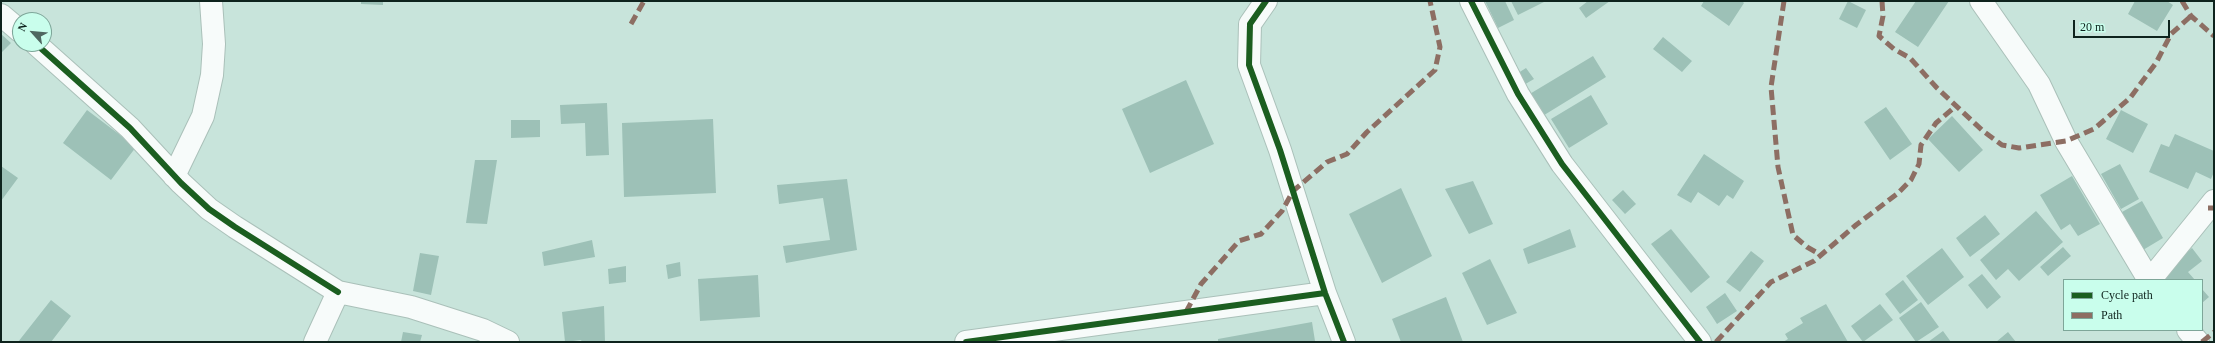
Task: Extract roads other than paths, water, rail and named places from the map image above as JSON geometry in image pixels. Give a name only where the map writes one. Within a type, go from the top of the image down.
[{"type":"street","points":[[174,176],[203,116],[212,75],[214,44],[211,1]]},
{"type":"street","points":[[1266,1],[1250,24],[1250,65],[1280,150],[1325,293],[1344,342]]},
{"type":"street","points":[[1471,1],[1518,94],[1562,164],[1700,342]]},
{"type":"street","points":[[1981,1],[2039,84],[2066,141],[2148,279]]},
{"type":"street","points":[[1,15],[12,24]]},
{"type":"street","points":[[45,52],[130,128],[174,176],[209,208],[235,227],[338,292],[411,307],[482,330],[508,342]]},
{"type":"street","points":[[2150,279],[2214,201]]},
{"type":"street","points":[[315,342],[338,292]]},
{"type":"street","points":[[966,342],[1325,293]]},
{"type":"street","points":[[2189,331],[2198,342]]}]
